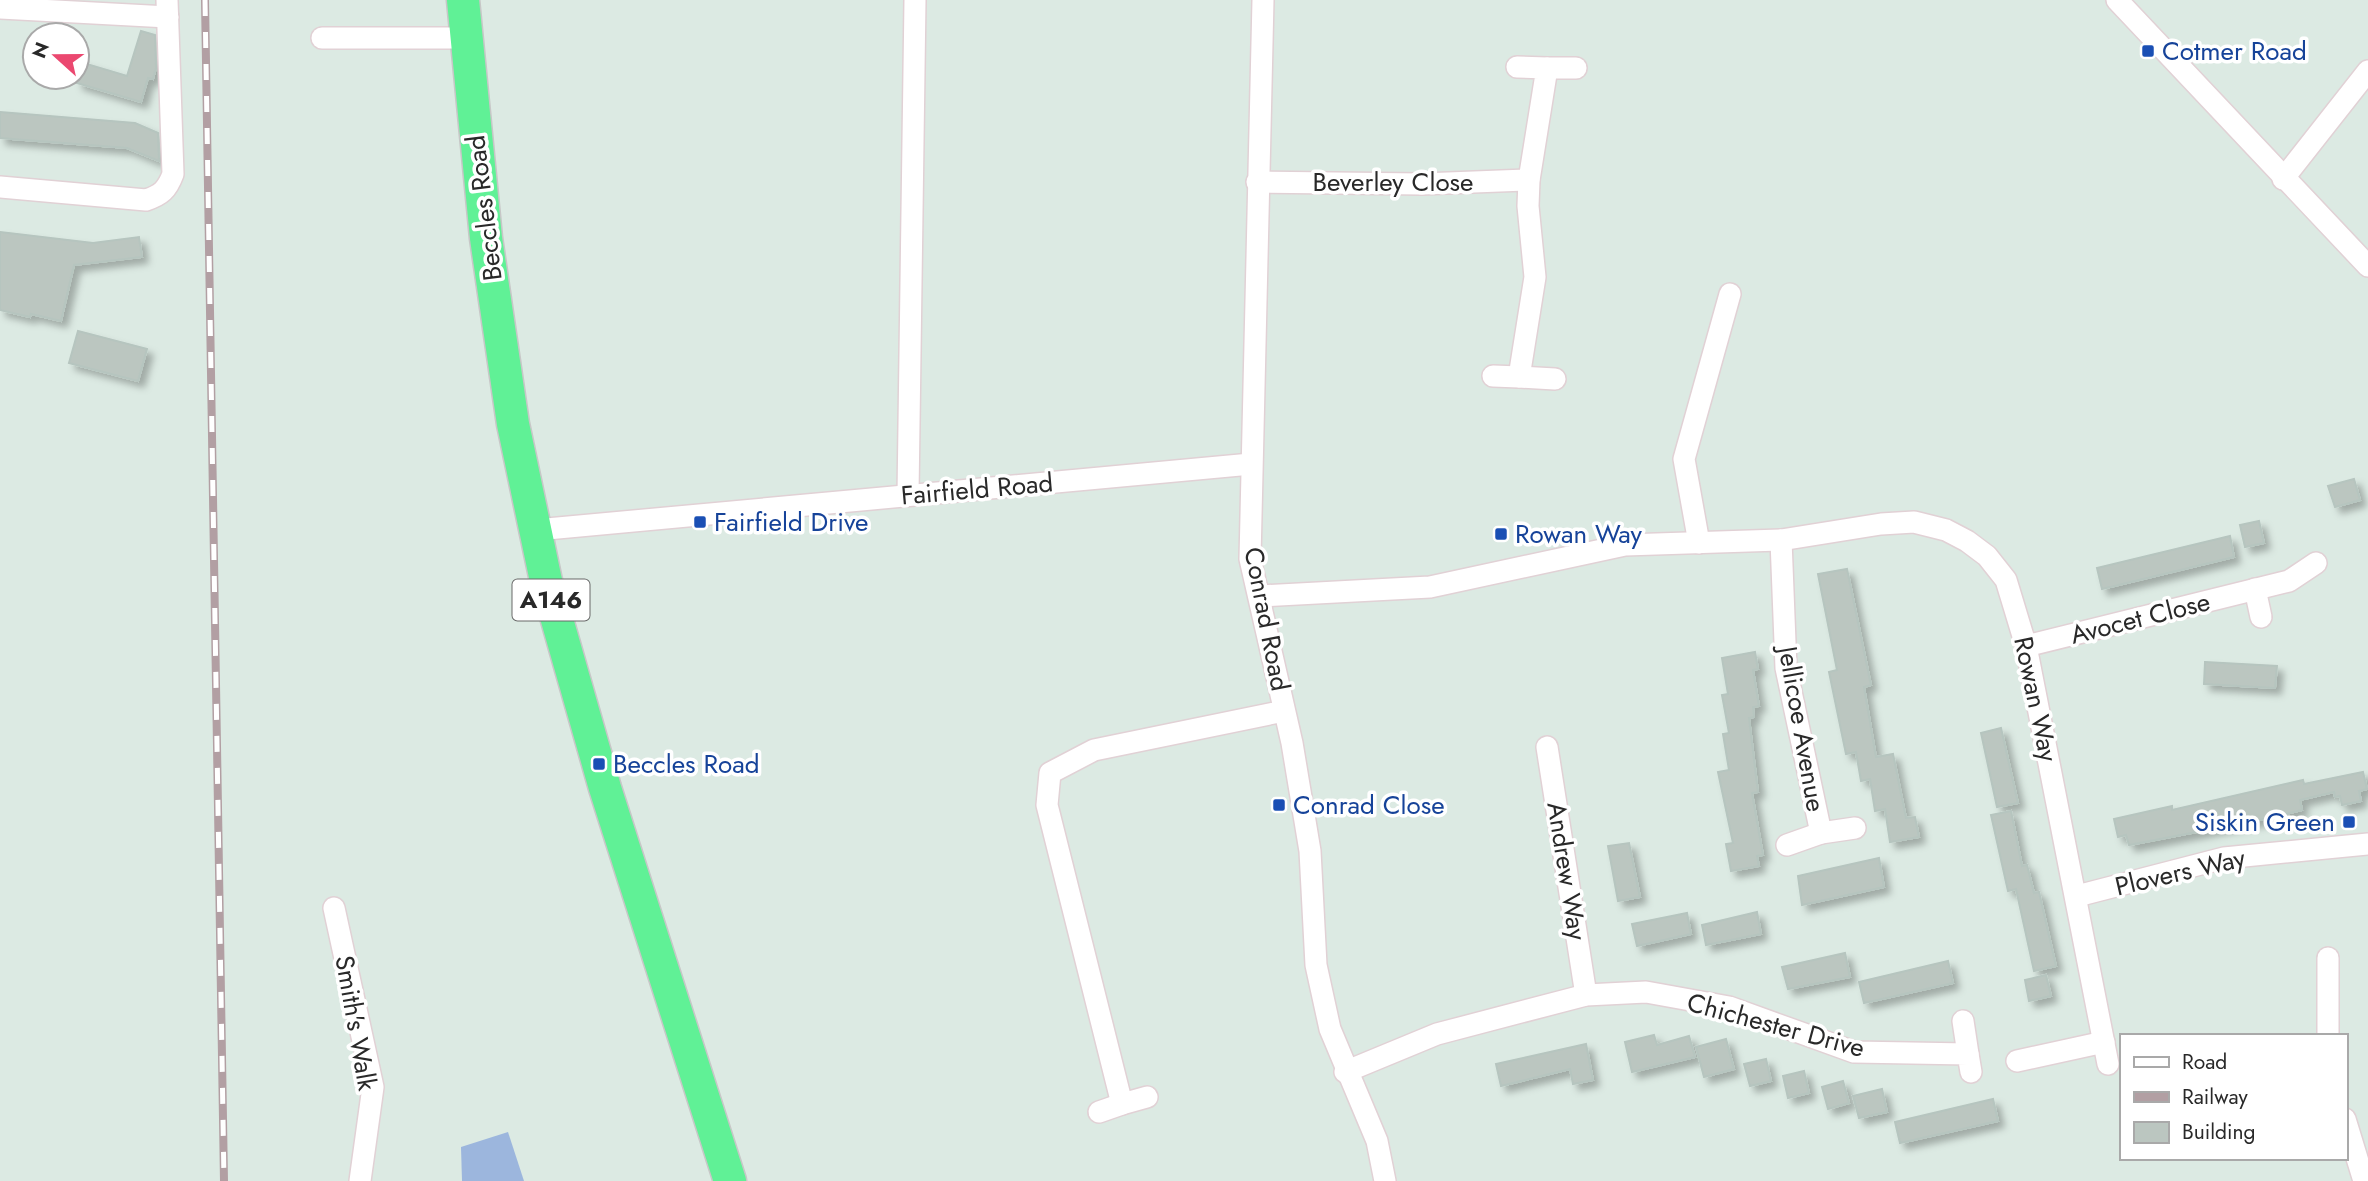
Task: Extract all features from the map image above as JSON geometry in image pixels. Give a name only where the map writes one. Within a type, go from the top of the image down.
[{"type":"highway","name":"Beccles Road","points":[[463,0],[485,238],[513,424],[558,630],[601,775],[730,1181]]},
{"type":"street","points":[[908,495],[915,0]]},
{"type":"street","name":"Conrad Road","points":[[1263,0],[1251,559],[1284,711],[1310,851],[1316,965],[1329,1029],[1345,1072],[1377,1141],[1385,1181]]},
{"type":"street","points":[[2117,0],[2283,179],[2368,266]]},
{"type":"street","points":[[0,8],[168,8],[173,174],[168,188],[159,196],[146,200],[0,187]]},
{"type":"street","points":[[322,38],[468,38]]},
{"type":"street","points":[[1517,67],[1576,68]]},
{"type":"street","points":[[1519,377],[1535,277],[1528,206],[1529,180],[1547,68]]},
{"type":"street","points":[[2283,179],[2368,71]]},
{"type":"street","name":"Beverley Close","points":[[1257,182],[1422,184],[1529,180]]},
{"type":"street","points":[[1699,543],[1684,459],[1730,294]]},
{"type":"street","points":[[1493,376],[1555,379]]},
{"type":"street","name":"Fairfield Road","points":[[536,530],[1251,464]]},
{"type":"street","name":"Rowan Way","points":[[1259,596],[1430,586],[1608,547],[1781,540],[1881,524],[1914,522],[1946,530],[1967,541],[1987,556],[2006,580],[2026,646],[2108,1064]]},
{"type":"street","name":"Jellicoe Avenue","points":[[1781,540],[1786,668],[1821,833]]},
{"type":"street","name":"Avocet Close","points":[[2026,646],[2289,581],[2316,563]]},
{"type":"street","points":[[2255,589],[2261,617]]},
{"type":"street","points":[[1122,1104],[1047,805],[1050,773],[1094,750],[1284,711]]},
{"type":"street","name":"Andrew Way","points":[[1547,747],[1586,996]]},
{"type":"street","name":"Jellicoe Avenue","points":[[1787,845],[1821,833],[1855,828]]},
{"type":"street","name":"Plovers Way","points":[[2077,896],[2224,858],[2368,845]]},
{"type":"street","name":"Smith's Walk","points":[[334,908],[373,1087],[360,1181]]},
{"type":"street","points":[[2328,958],[2328,1034]]},
{"type":"street","name":"Chichester Drive","points":[[1345,1072],[1437,1034],[1586,996],[1646,992],[1729,1007],[1854,1052],[1970,1063],[1963,1021]]},
{"type":"street","points":[[2017,1061],[2104,1042]]},
{"type":"street","points":[[1099,1112],[1147,1097]]},
{"type":"street","points":[[2347,1126],[2364,1181]]},
{"type":"shaded area","points":[[508,1132],[524,1181],[462,1181],[461,1147]]},
{"type":"building","points":[[141,31],[155,35],[156,68],[153,79],[148,78],[141,102],[91,87],[91,65],[127,76]]},
{"type":"building","points":[[0,112],[135,123],[158,133],[159,161],[127,148],[0,138]]},
{"type":"building","points":[[0,232],[93,243],[139,237],[142,257],[74,265],[61,321],[31,314],[30,317],[0,310]]},
{"type":"building","points":[[78,331],[147,349],[138,381],[69,363]]},
{"type":"building","points":[[2354,479],[2360,500],[2335,507],[2328,486]]},
{"type":"building","points":[[2259,521],[2264,543],[2245,547],[2240,525]]},
{"type":"building","points":[[2230,536],[2234,557],[2102,589],[2097,568]]},
{"type":"building","points":[[1847,569],[1871,685],[1864,687],[1876,757],[1893,754],[1906,818],[1915,817],[1919,837],[1890,842],[1885,809],[1875,811],[1870,779],[1861,781],[1856,752],[1846,754],[1829,672],[1837,670],[1818,574]]},
{"type":"building","points":[[1755,652],[1758,669],[1753,670],[1759,706],[1753,707],[1754,717],[1749,718],[1758,792],[1752,793],[1763,855],[1757,856],[1759,866],[1731,871],[1726,844],[1733,843],[1718,772],[1729,770],[1723,734],[1729,733],[1722,695],[1728,694],[1722,658]]},
{"type":"building","points":[[2205,662],[2277,666],[2275,688],[2204,684]]},
{"type":"building","points":[[2001,728],[2018,803],[1997,807],[1981,733]]},
{"type":"building","points":[[2363,772],[2367,789],[2359,791],[2361,801],[2342,805],[2340,796],[2335,797],[2334,792],[2300,800],[2302,810],[2274,817],[2129,845],[2126,835],[2118,837],[2114,819],[2172,806],[2172,810],[2303,780],[2304,784]]},
{"type":"building","points":[[2011,811],[2022,866],[2027,865],[2034,893],[2039,892],[2056,966],[2034,971],[2016,889],[2008,891],[1991,815]]},
{"type":"building","points":[[1629,843],[1640,897],[1618,901],[1608,846]]},
{"type":"building","points":[[1879,858],[1884,887],[1802,905],[1798,876]]},
{"type":"building","points":[[1757,912],[1761,934],[1706,945],[1702,925]]},
{"type":"building","points":[[1687,913],[1691,934],[1637,946],[1632,924]]},
{"type":"building","points":[[1845,953],[1850,977],[1788,989],[1782,967]]},
{"type":"building","points":[[1948,961],[1953,983],[1864,1003],[1859,982]]},
{"type":"building","points":[[2046,975],[2051,996],[2029,1001],[2025,980]]},
{"type":"building","points":[[1654,1035],[1657,1045],[1689,1036],[1695,1057],[1632,1072],[1625,1042]]},
{"type":"building","points":[[1726,1039],[1734,1069],[1704,1077],[1696,1047]]},
{"type":"building","points":[[1586,1044],[1593,1080],[1573,1084],[1570,1069],[1501,1086],[1496,1064]]},
{"type":"building","points":[[1766,1059],[1771,1081],[1750,1086],[1744,1064]]},
{"type":"building","points":[[1804,1071],[1809,1093],[1788,1098],[1783,1076]]},
{"type":"building","points":[[1843,1081],[1849,1103],[1828,1109],[1822,1087]]},
{"type":"building","points":[[1882,1089],[1887,1112],[1859,1118],[1853,1096]]},
{"type":"building","points":[[1993,1099],[1998,1121],[1900,1143],[1895,1122]]},
{"type":"railway","points":[[205,0],[224,1181]]},
{"type":"place","name":"Cotmer Road","points":[[2148,51]]},
{"type":"place","name":"Fairfield Drive","points":[[700,522]]},
{"type":"place","name":"Rowan Way","points":[[1501,534]]},
{"type":"place","name":"Beccles Road","points":[[599,764]]},
{"type":"place","name":"Conrad Close","points":[[1279,805]]},
{"type":"place","name":"Siskin Green","points":[[2349,822]]}]
